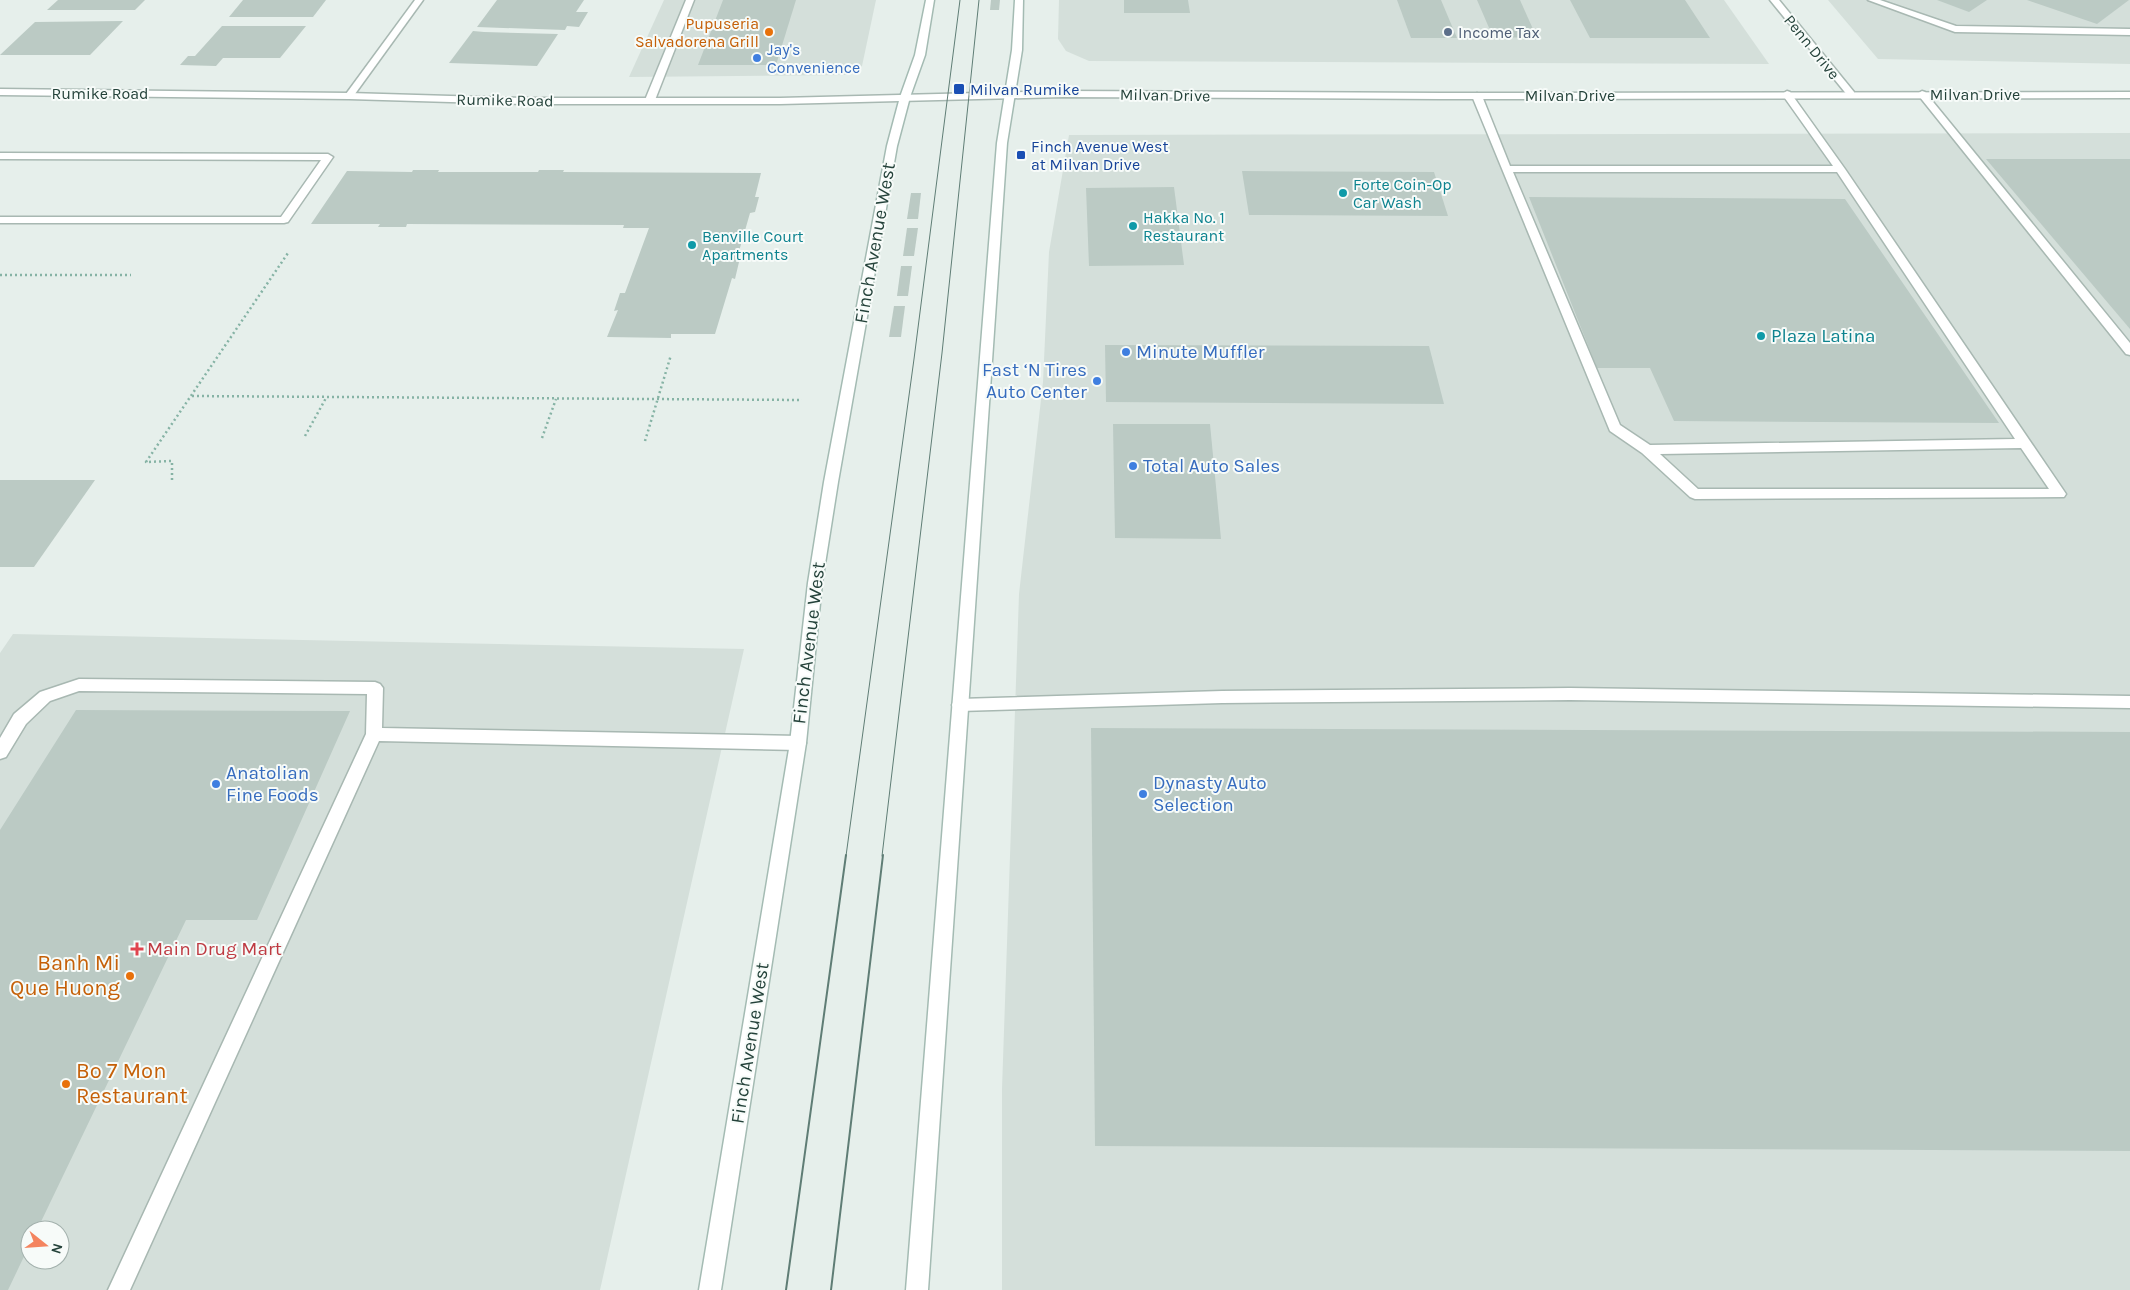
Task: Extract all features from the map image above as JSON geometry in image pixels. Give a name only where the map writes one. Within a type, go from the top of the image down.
[{"type":"street","points":[[349,96],[419,0]]},
{"type":"street","points":[[650,100],[690,0]]},
{"type":"street","name":"Finch Avenue West","points":[[710,1290],[798,743],[815,583],[831,482],[892,146],[905,96],[920,55],[930,0]]},
{"type":"street","points":[[917,1290],[1002,143],[1017,50],[1019,0]]},
{"type":"street","name":"Penn Drive","points":[[1774,0],[1850,94]]},
{"type":"street","points":[[1872,0],[1955,29],[2130,32]]},
{"type":"street","name":"Rumike Road","points":[[0,92],[349,96],[521,101],[789,101],[1009,94]]},
{"type":"street","name":"Milvan Drive","points":[[1009,94],[1477,96],[1786,94],[2130,95]]},
{"type":"street","points":[[1477,96],[1615,428],[1646,450],[1696,494],[2059,494],[1840,169],[1786,94]]},
{"type":"street","points":[[1922,94],[2130,351]]},
{"type":"street","points":[[0,156],[328,157],[284,220],[0,220]]},
{"type":"street","points":[[1506,169],[1840,169]]},
{"type":"street","points":[[1646,450],[2025,443]]},
{"type":"street","points":[[0,752],[20,719],[45,696],[79,685],[375,688],[374,734],[119,1290]]},
{"type":"street","points":[[960,705],[1222,697],[1560,694],[2130,702]]},
{"type":"street","points":[[374,734],[798,743]]},
{"type":"path","points":[[172,480],[172,461],[146,462],[305,227],[286,226],[284,220]]},
{"type":"path","points":[[0,275],[132,275]]},
{"type":"path","points":[[645,441],[671,355]]},
{"type":"path","points":[[192,396],[802,400]]},
{"type":"path","points":[[304,436],[326,398]]},
{"type":"path","points":[[542,438],[556,399]]},
{"type":"shaded area","points":[[664,0],[876,0],[862,66],[847,75],[629,77]]},
{"type":"shaded area","points":[[1059,0],[1724,0],[1769,64],[1089,61],[1066,51],[1058,39]]},
{"type":"shaded area","points":[[1828,0],[2130,0],[2130,64],[1878,59]]},
{"type":"shaded area","points":[[2130,133],[2130,1290],[1002,1290],[1002,1089],[1019,594],[1043,382],[1049,252],[1069,135]]},
{"type":"shaded area","points":[[13,634],[744,649],[600,1290],[0,1290],[0,653]]},
{"type":"building","points":[[58,0],[145,0],[135,10],[47,10]]},
{"type":"building","points":[[243,0],[326,0],[313,17],[229,17]]},
{"type":"building","points":[[497,0],[584,0],[576,12],[588,12],[579,27],[567,26],[565,30],[477,27]]},
{"type":"building","points":[[723,0],[796,0],[776,65],[698,65]]},
{"type":"building","points":[[991,0],[1000,0],[999,10],[990,10]]},
{"type":"building","points":[[1124,0],[1188,0],[1190,13],[1124,13]]},
{"type":"building","points":[[1397,0],[1441,0],[1457,38],[1411,38]]},
{"type":"building","points":[[1477,0],[1520,0],[1537,38],[1493,37]]},
{"type":"building","points":[[1570,0],[1685,0],[1710,38],[1590,38]]},
{"type":"building","points":[[1937,0],[1987,0],[1969,12]]},
{"type":"building","points":[[2027,0],[2129,0],[2097,24]]},
{"type":"building","points":[[123,21],[90,55],[0,55],[35,22]]},
{"type":"building","points":[[222,26],[306,26],[280,58],[223,58],[216,66],[180,65],[188,56],[195,56]]},
{"type":"building","points":[[473,31],[558,34],[537,66],[449,63]]},
{"type":"building","points":[[1986,159],[2130,159],[2130,329]]},
{"type":"building","name":"Benville Court Apartments","points":[[413,170],[439,170],[438,172],[538,172],[539,170],[564,170],[563,172],[761,173],[755,197],[759,197],[755,212],[750,213],[736,262],[739,262],[735,279],[732,278],[715,334],[671,334],[671,338],[607,337],[618,310],[614,311],[620,293],[625,293],[649,228],[623,228],[624,225],[407,224],[406,227],[378,227],[380,224],[311,224],[347,171],[412,172]]},
{"type":"building","name":"Forte Coin-Op Car Wash","points":[[1242,171],[1434,172],[1448,216],[1249,215]]},
{"type":"building","name":"Hakka No. 1 Restaurant","points":[[1174,187],[1184,265],[1089,266],[1086,188]]},
{"type":"building","points":[[911,193],[921,193],[918,219],[907,219]]},
{"type":"building","name":"Plaza Latina","points":[[1529,197],[1845,199],[1999,423],[1674,421],[1650,368],[1597,368]]},
{"type":"building","points":[[907,228],[918,228],[914,256],[903,256]]},
{"type":"building","points":[[901,266],[912,266],[908,296],[897,296]]},
{"type":"building","points":[[894,306],[905,306],[901,337],[889,337]]},
{"type":"building","points":[[1105,345],[1429,346],[1444,404],[1106,402]]},
{"type":"building","points":[[1113,424],[1210,424],[1221,539],[1115,538]]},
{"type":"building","points":[[0,480],[95,480],[34,567],[0,567]]},
{"type":"building","points":[[76,710],[350,711],[257,920],[186,920],[42,1220],[20,1220],[20,1265],[8,1290],[0,1290],[0,830]]},
{"type":"building","points":[[1091,728],[2130,732],[2130,1151],[1095,1146]]},
{"type":"tram line","points":[[846,856],[914,359],[960,0]]},
{"type":"tram line","points":[[882,856],[942,353],[979,0]]},
{"type":"tram line","points":[[786,1290],[846,855]]},
{"type":"tram line","points":[[831,1290],[883,855]]},
{"type":"place","name":"Pupuseria Salvadorena Grill","points":[[769,32]]},
{"type":"place","name":"Income Tax","points":[[1448,32]]},
{"type":"place","name":"Jay's Convenience","points":[[757,58]]},
{"type":"place","name":"Milvan Rumike","points":[[959,89]]},
{"type":"place","name":"Finch Avenue West at Milvan Drive","points":[[1021,155]]},
{"type":"place","name":"Forte Coin-Op Car Wash","points":[[1343,193]]},
{"type":"place","name":"Hakka No. 1 Restaurant","points":[[1133,226]]},
{"type":"place","name":"Benville Court Apartments","points":[[692,245]]},
{"type":"place","name":"Plaza Latina","points":[[1761,336]]},
{"type":"place","name":"Minute Muffler","points":[[1126,352]]},
{"type":"place","name":"Fast ‘N Tires Auto Center","points":[[1097,381]]},
{"type":"place","name":"Total Auto Sales","points":[[1133,466]]},
{"type":"place","name":"Anatolian Fine Foods","points":[[216,784]]},
{"type":"place","name":"Dynasty Auto Selection","points":[[1143,794]]},
{"type":"place","name":"Main Drug Mart","points":[[137,949]]},
{"type":"place","name":"Banh Mi Que Huong","points":[[130,976]]},
{"type":"place","name":"Bo 7 Mon Restaurant","points":[[66,1084]]}]
